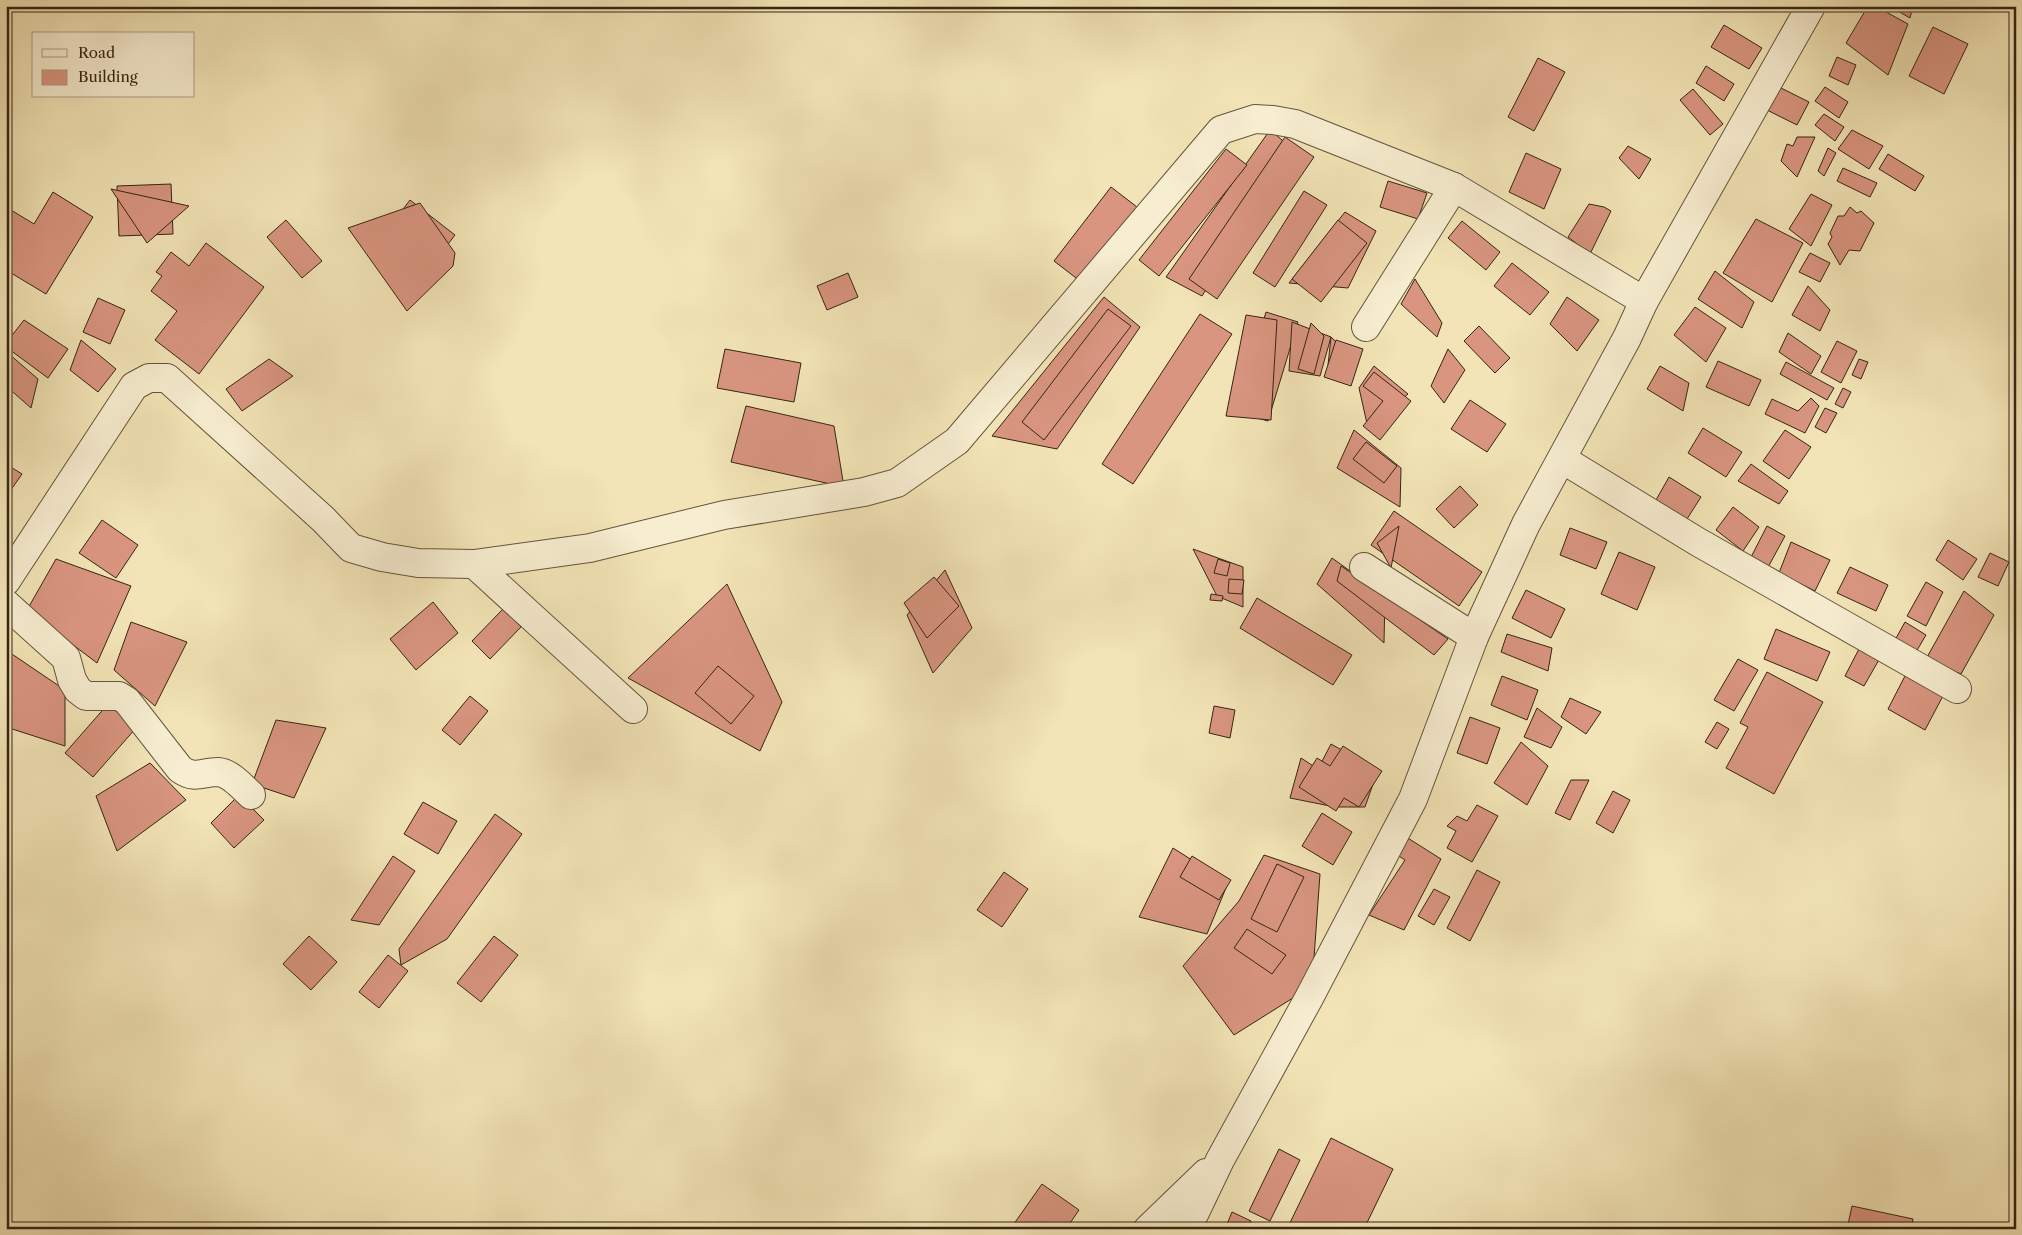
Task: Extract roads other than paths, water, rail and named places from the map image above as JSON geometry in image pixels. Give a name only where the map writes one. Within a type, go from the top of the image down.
[{"type":"street","points":[[1187,1229],[1220,1160],[1309,998],[1412,799],[1474,637],[1526,524],[1627,338],[1644,301],[1811,6]]},
{"type":"street","points":[[6,581],[134,386],[149,378],[157,377],[167,378],[323,520],[351,548],[382,557],[418,563],[474,564],[590,548],[724,515],[864,492],[896,484],[957,441],[1221,130],[1255,119],[1295,124],[1454,187],[1644,301]]},
{"type":"street","points":[[1366,327],[1454,187]]},
{"type":"street","points":[[1562,459],[1698,542],[1957,688]]},
{"type":"street","points":[[474,564],[633,709]]},
{"type":"street","points":[[1364,567],[1474,637]]},
{"type":"street","points":[[6,604],[66,658],[72,680],[78,690],[86,696],[119,696],[127,701],[180,769],[194,775],[219,772],[232,777],[251,795]]},
{"type":"street","points":[[1148,1229],[1220,1160]]}]
